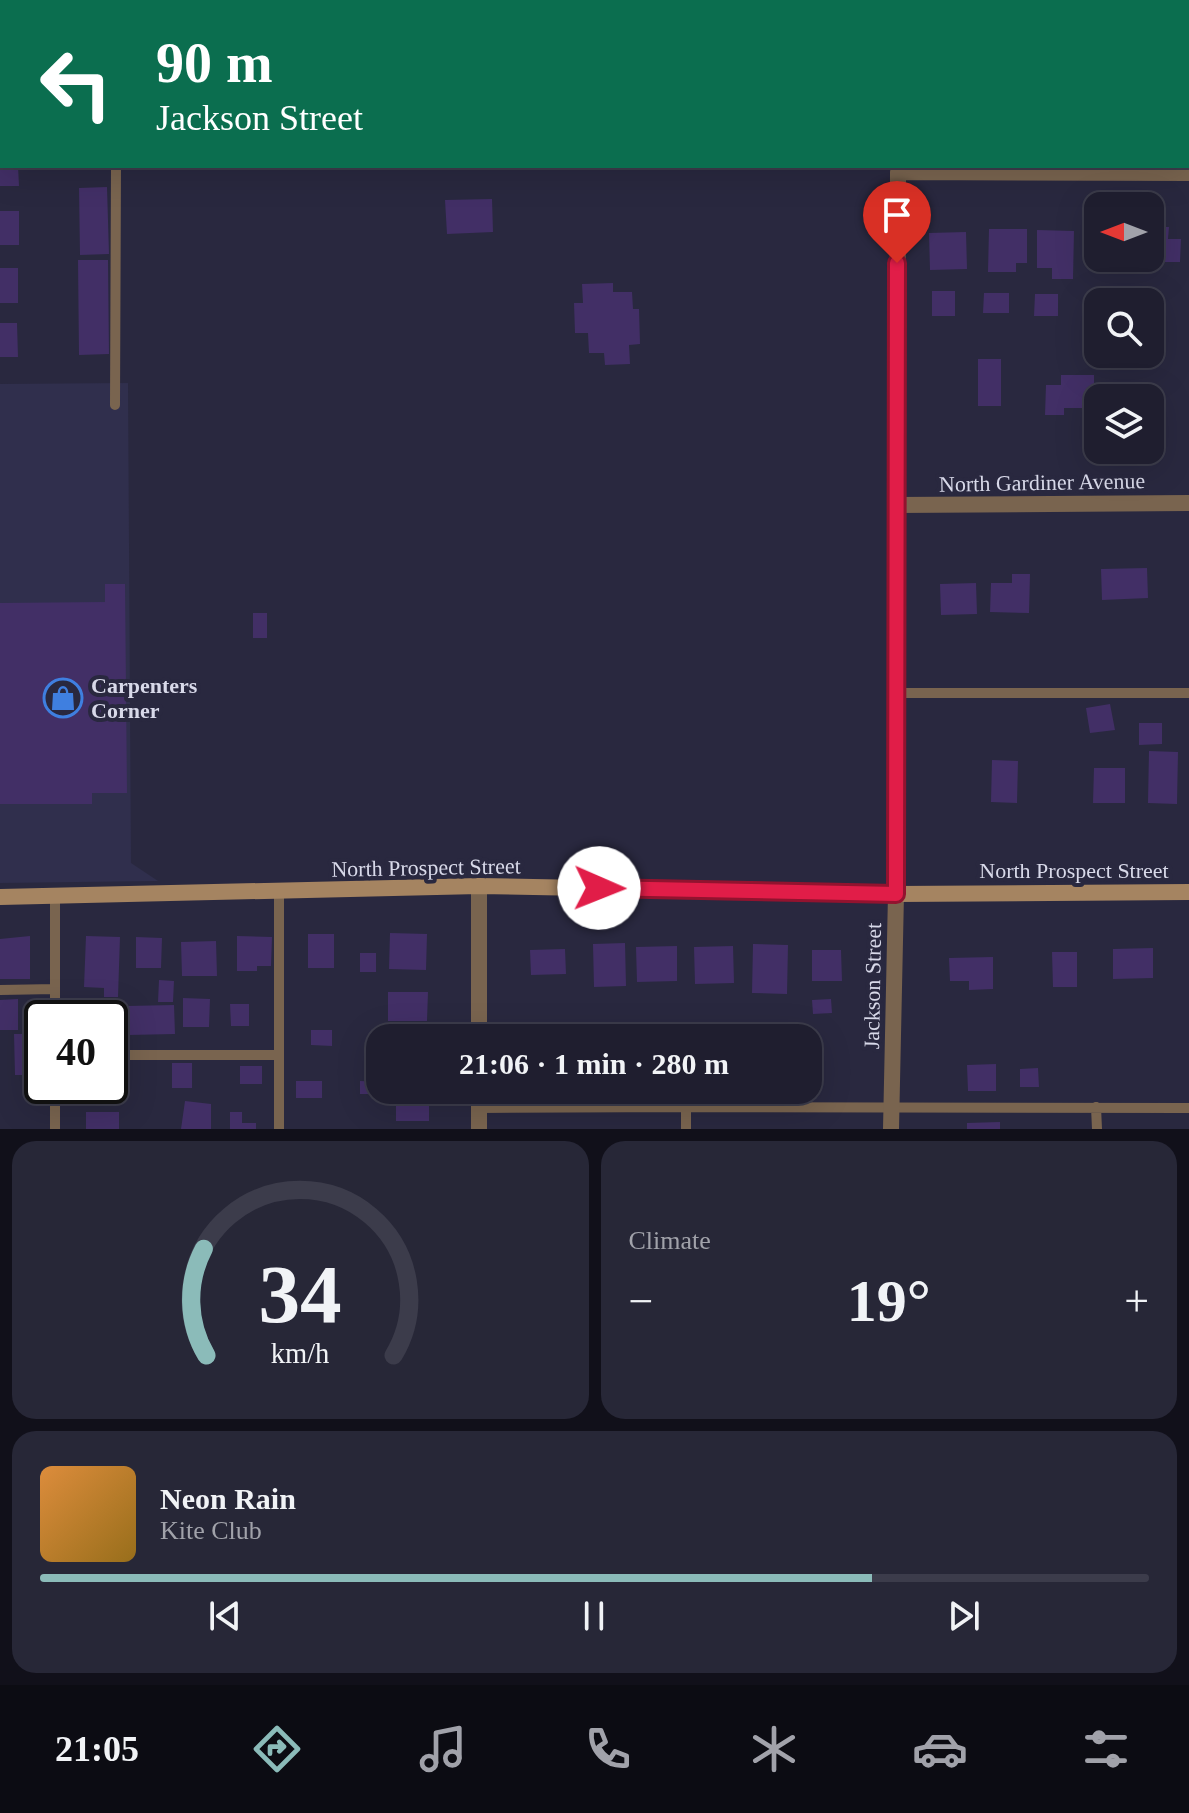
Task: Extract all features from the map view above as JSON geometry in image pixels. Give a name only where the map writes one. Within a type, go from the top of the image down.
[{"type":"street","points":[[898,169],[1189,173]]},
{"type":"street","name":"Jackson Street","points":[[891,1129],[896,894],[894,693],[898,169]]},
{"type":"street","name":"North Gardiner Avenue","points":[[896,505],[1189,503]]},
{"type":"street","points":[[479,886],[479,1024]]},
{"type":"street","name":"North Prospect Street","points":[[0,897],[479,886],[896,894],[1189,892]]},
{"type":"street","points":[[479,1104],[479,1129]]},
{"type":"lane","points":[[115,405],[116,168]]},
{"type":"lane","points":[[894,693],[1189,693]]},
{"type":"lane","points":[[279,891],[279,1129]]},
{"type":"lane","points":[[55,896],[55,1000]]},
{"type":"lane","points":[[0,990],[55,989]]},
{"type":"lane","points":[[128,1055],[279,1055]]},
{"type":"lane","points":[[55,1104],[55,1129]]},
{"type":"lane","points":[[686,1107],[686,1129]]},
{"type":"lane","points":[[1096,1107],[1097,1129]]},
{"type":"lane","points":[[479,1108],[1189,1108]]},
{"type":"shaded area","points":[[128,383],[131,863],[158,881],[0,883],[0,384]]},
{"type":"building","points":[[0,168],[18,168],[19,186],[0,186]]},
{"type":"building","points":[[107,187],[109,254],[80,255],[79,188]]},
{"type":"building","points":[[492,199],[493,232],[447,234],[445,200]]},
{"type":"building","points":[[0,211],[19,211],[19,245],[0,245]]},
{"type":"building","points":[[1164,227],[1169,227],[1168,239],[1181,239],[1180,262],[1164,262]]},
{"type":"building","points":[[989,229],[1027,229],[1027,263],[1016,263],[1016,272],[988,272]]},
{"type":"building","points":[[1037,230],[1074,231],[1073,279],[1052,279],[1052,268],[1037,268]]},
{"type":"building","points":[[966,232],[967,269],[930,270],[929,233]]},
{"type":"building","points":[[78,260],[108,260],[109,354],[79,355]]},
{"type":"building","points":[[0,268],[18,268],[18,303],[0,303]]},
{"type":"building","points":[[613,283],[613,292],[632,292],[633,309],[639,309],[640,344],[629,345],[630,364],[605,365],[604,353],[589,353],[588,333],[575,333],[574,303],[583,303],[582,284]]},
{"type":"building","points":[[932,291],[955,291],[955,316],[932,316]]},
{"type":"building","points":[[984,293],[1009,293],[1009,313],[983,313]]},
{"type":"building","points":[[1035,294],[1058,294],[1058,316],[1034,316]]},
{"type":"building","points":[[0,323],[17,323],[18,357],[0,357]]},
{"type":"building","points":[[978,359],[1001,359],[1001,406],[978,406]]},
{"type":"building","points":[[1061,375],[1094,375],[1094,384],[1084,384],[1084,408],[1064,408],[1064,415],[1045,415],[1046,385],[1061,385]]},
{"type":"building","points":[[1147,568],[1148,598],[1102,600],[1101,569]]},
{"type":"building","points":[[1012,574],[1030,574],[1029,613],[990,612],[991,583],[1012,583]]},
{"type":"building","points":[[976,583],[977,614],[941,615],[940,584]]},
{"type":"building","name":"Carpenters Corner","points":[[105,584],[125,584],[127,793],[92,793],[92,804],[0,804],[0,603],[105,602]]},
{"type":"building","points":[[253,613],[267,613],[267,638],[253,638]]},
{"type":"building","points":[[1110,704],[1115,730],[1090,733],[1086,708]]},
{"type":"building","points":[[1139,723],[1162,723],[1162,744],[1139,745]]},
{"type":"building","points":[[1149,751],[1178,752],[1177,804],[1148,803]]},
{"type":"building","points":[[992,760],[1018,761],[1017,803],[991,802]]},
{"type":"building","points":[[1094,768],[1125,768],[1125,803],[1093,803]]},
{"type":"building","points":[[390,933],[427,934],[426,970],[389,969]]},
{"type":"building","points":[[308,934],[334,934],[334,968],[308,968]]},
{"type":"building","points":[[30,936],[30,979],[0,979],[0,939]]},
{"type":"building","points":[[86,936],[120,937],[118,997],[104,997],[104,988],[84,987]]},
{"type":"building","points":[[237,936],[272,937],[271,966],[257,966],[257,971],[237,971]]},
{"type":"building","points":[[136,937],[162,938],[161,968],[136,968]]},
{"type":"building","points":[[216,941],[217,976],[182,976],[181,942]]},
{"type":"building","points":[[625,943],[626,986],[594,987],[593,944]]},
{"type":"building","points":[[753,944],[788,945],[787,994],[752,993]]},
{"type":"building","points":[[677,946],[677,981],[637,982],[636,947]]},
{"type":"building","points":[[733,946],[734,983],[695,984],[694,947]]},
{"type":"building","points":[[1153,948],[1153,978],[1113,979],[1113,949]]},
{"type":"building","points":[[565,949],[566,974],[531,975],[530,950]]},
{"type":"building","points":[[812,950],[841,950],[842,981],[812,981]]},
{"type":"building","points":[[1052,952],[1077,952],[1077,987],[1053,987]]},
{"type":"building","points":[[360,953],[376,953],[376,972],[360,972]]},
{"type":"building","points":[[993,957],[993,989],[969,990],[969,981],[950,981],[949,958]]},
{"type":"building","points":[[159,980],[174,981],[173,1002],[158,1002]]},
{"type":"building","points":[[388,992],[428,992],[427,1021],[388,1021]]},
{"type":"building","points":[[183,998],[210,999],[209,1027],[183,1027]]},
{"type":"building","points":[[18,999],[18,1030],[0,1030],[0,1000]]},
{"type":"building","points":[[831,999],[832,1013],[813,1014],[812,1000]]},
{"type":"building","points":[[230,1004],[249,1004],[249,1026],[231,1026]]},
{"type":"building","points":[[174,1005],[175,1034],[128,1035],[128,1006]]},
{"type":"building","points":[[311,1030],[332,1030],[332,1046],[311,1045]]},
{"type":"building","points":[[14,1034],[24,1034],[24,1075],[15,1075]]},
{"type":"building","points":[[172,1063],[192,1063],[192,1088],[172,1088]]},
{"type":"building","points":[[996,1064],[996,1091],[968,1091],[967,1065]]},
{"type":"building","points":[[240,1066],[262,1066],[262,1084],[240,1084]]},
{"type":"building","points":[[1038,1068],[1039,1087],[1020,1087],[1020,1069]]},
{"type":"building","points":[[296,1081],[322,1081],[322,1098],[296,1098]]},
{"type":"building","points":[[360,1081],[366,1081],[366,1094],[360,1094]]},
{"type":"building","points":[[185,1101],[211,1104],[211,1129],[181,1129]]},
{"type":"building","points":[[396,1104],[429,1104],[429,1121],[396,1121]]},
{"type":"building","points":[[86,1112],[119,1112],[119,1129],[86,1129]]},
{"type":"building","points":[[230,1112],[242,1112],[242,1123],[256,1123],[256,1129],[230,1129]]},
{"type":"building","points":[[1000,1122],[1000,1129],[967,1129],[967,1123]]},
{"type":"place","name":"Carpenters Corner","points":[[63,698]]},
{"type":"route","points":[[599,888],[896,894],[897,263]]}]
